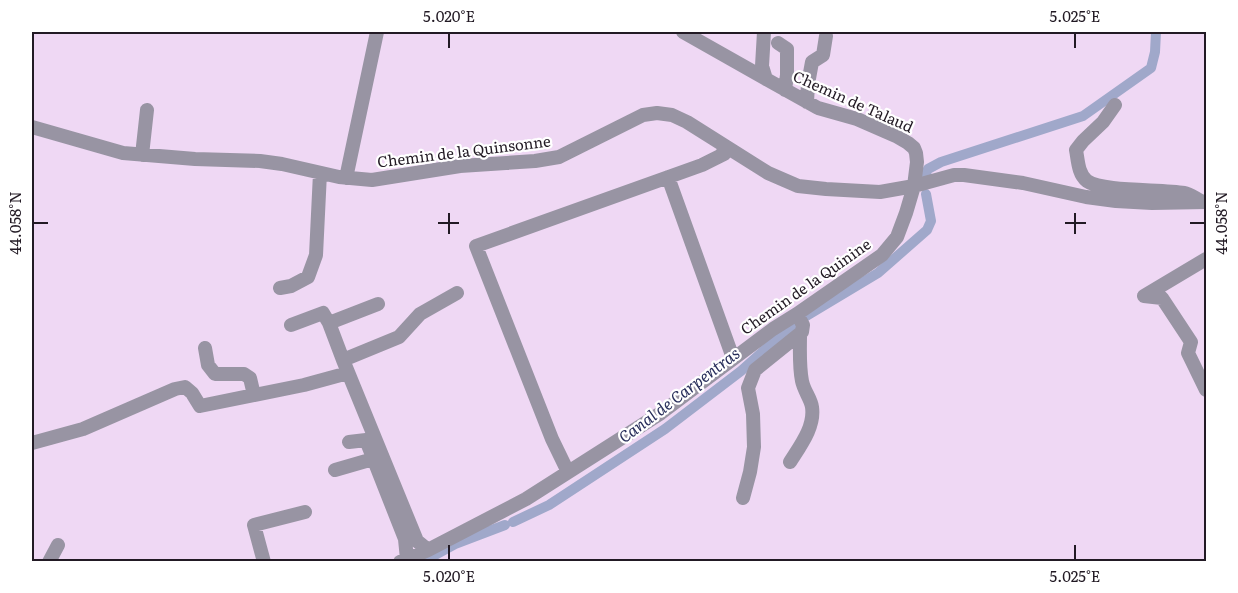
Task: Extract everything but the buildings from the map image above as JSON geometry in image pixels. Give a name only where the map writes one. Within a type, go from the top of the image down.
[{"type":"street","points":[[346,178],[377,32]]},
{"type":"street","points":[[764,32],[762,66],[766,80]]},
{"type":"street","name":"Chemin de Talaud","points":[[693,34],[766,80],[818,108],[857,119],[908,143],[916,153],[914,186]]},
{"type":"street","points":[[807,102],[812,62],[823,55],[826,36]]},
{"type":"street","points":[[777,43],[787,49],[787,75],[784,90]]},
{"type":"street","points":[[1115,105],[1103,122],[1076,150],[1081,173],[1088,182],[1117,188],[1187,194],[1205,202]]},
{"type":"street","points":[[142,155],[147,110]]},
{"type":"street","name":"Chemin de la Quinsonne","points":[[32,127],[123,153],[260,161],[346,178],[372,180],[460,166],[559,157],[644,115],[657,113],[687,122],[768,173],[798,186],[880,192],[914,186]]},
{"type":"street","points":[[568,472],[552,439],[476,246],[702,165],[724,154],[723,145]]},
{"type":"street","points":[[280,288],[291,286],[308,277],[316,255],[320,172]]},
{"type":"street","points":[[914,186],[954,175],[964,175],[1023,183],[1116,201],[1205,202]]},
{"type":"street","points":[[668,177],[733,358]]},
{"type":"street","name":"Chemin de la Quinine","points":[[403,560],[428,550],[526,499],[660,413],[773,329],[882,255],[897,237],[914,186]]},
{"type":"street","points":[[1206,259],[1144,296],[1162,298],[1191,342],[1188,353],[1206,390]]},
{"type":"street","points":[[32,443],[83,429],[174,389],[185,387],[200,406],[304,385],[345,367],[399,337],[420,314],[457,293]]},
{"type":"street","points":[[329,323],[378,304]]},
{"type":"street","points":[[291,325],[323,313],[417,541],[428,550]]},
{"type":"street","points":[[790,462],[806,437],[812,417],[812,404],[804,390],[802,378],[800,335],[803,328],[797,314]]},
{"type":"street","points":[[743,498],[754,447],[753,414],[748,388],[755,370],[777,350],[800,335]]},
{"type":"street","points":[[205,348],[208,365],[215,374],[244,374],[250,378],[254,395]]},
{"type":"street","points":[[349,442],[366,440],[405,539],[403,560]]},
{"type":"street","points":[[335,470],[373,459]]},
{"type":"street","points":[[264,561],[254,525],[305,512]]},
{"type":"street","points":[[49,561],[58,545]]},
{"type":"waterway","name":"Canal de Carpentras","points":[[923,180],[928,169],[941,162],[1083,116],[1151,68],[1156,32]]},
{"type":"waterway","name":"Canal de Carpentras","points":[[803,318],[878,273],[927,230],[931,221],[926,194]]},
{"type":"waterway","name":"Canal de Carpentras","points":[[513,522],[549,505],[665,429],[741,371],[796,322]]},
{"type":"waterway","name":"Canal de Carpentras","points":[[422,562],[455,544],[505,525]]}]
